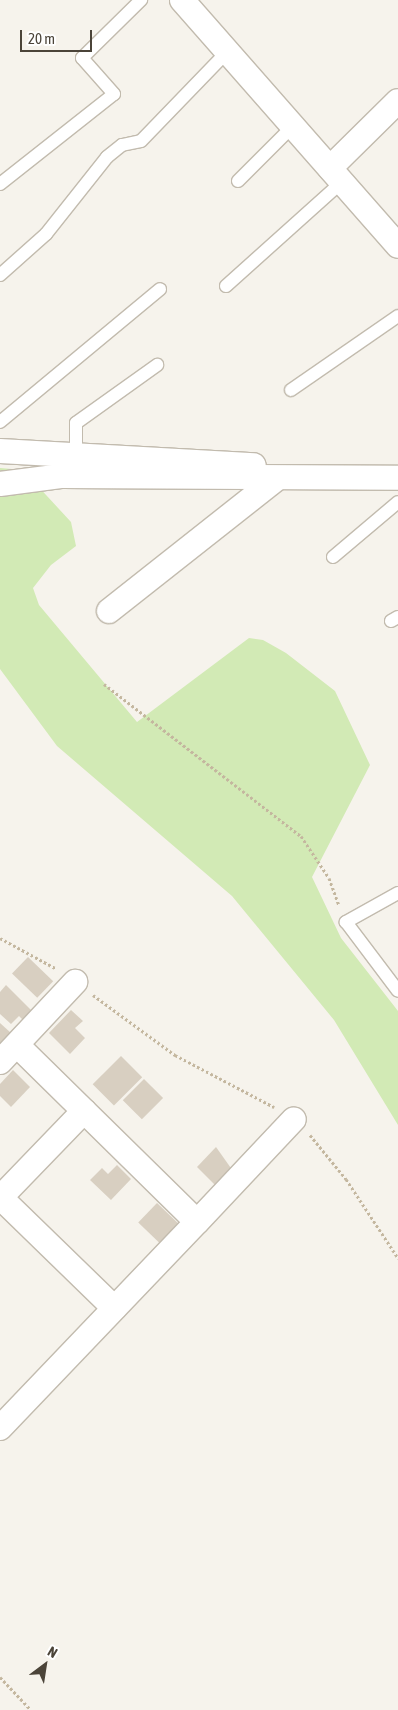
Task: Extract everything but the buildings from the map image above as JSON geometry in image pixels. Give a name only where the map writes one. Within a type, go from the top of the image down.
[{"type":"street","points":[[182,0],[226,53],[398,246]]},
{"type":"street","points":[[336,175],[398,101]]},
{"type":"street","points":[[0,450],[190,459],[394,478]]},
{"type":"street","points":[[0,484],[62,476],[275,480],[394,478]]},
{"type":"street","points":[[109,611],[275,480]]},
{"type":"street","points":[[0,1062],[75,982]]},
{"type":"street","points":[[17,1045],[197,1222]]},
{"type":"street","points":[[84,1111],[0,1198],[114,1308]]},
{"type":"street","points":[[0,1428],[294,1119]]},
{"type":"lane","points":[[0,184],[114,94],[82,58],[141,0]]},
{"type":"lane","points":[[0,275],[46,234],[107,157],[122,146],[141,141],[226,53]]},
{"type":"lane","points":[[238,181],[292,127]]},
{"type":"lane","points":[[226,286],[336,175]]},
{"type":"lane","points":[[0,422],[160,289]]},
{"type":"lane","points":[[291,390],[398,316]]},
{"type":"lane","points":[[76,453],[76,424],[156,365]]},
{"type":"lane","points":[[333,556],[398,502]]},
{"type":"lane","points":[[398,893],[346,922],[398,991]]},
{"type":"path","points":[[104,684],[301,836],[329,878],[346,922]]},
{"type":"path","points":[[0,938],[75,982],[175,1055],[294,1119],[346,1179],[398,1258]]},
{"type":"path","points":[[0,1677],[31,1710]]},
{"type":"green space","points":[[0,468],[23,470],[71,522],[76,546],[51,565],[33,588],[39,605],[137,722],[249,638],[263,640],[286,653],[335,691],[370,765],[312,877],[341,938],[398,1011],[398,1125],[334,1020],[232,896],[57,746],[0,669]]}]
